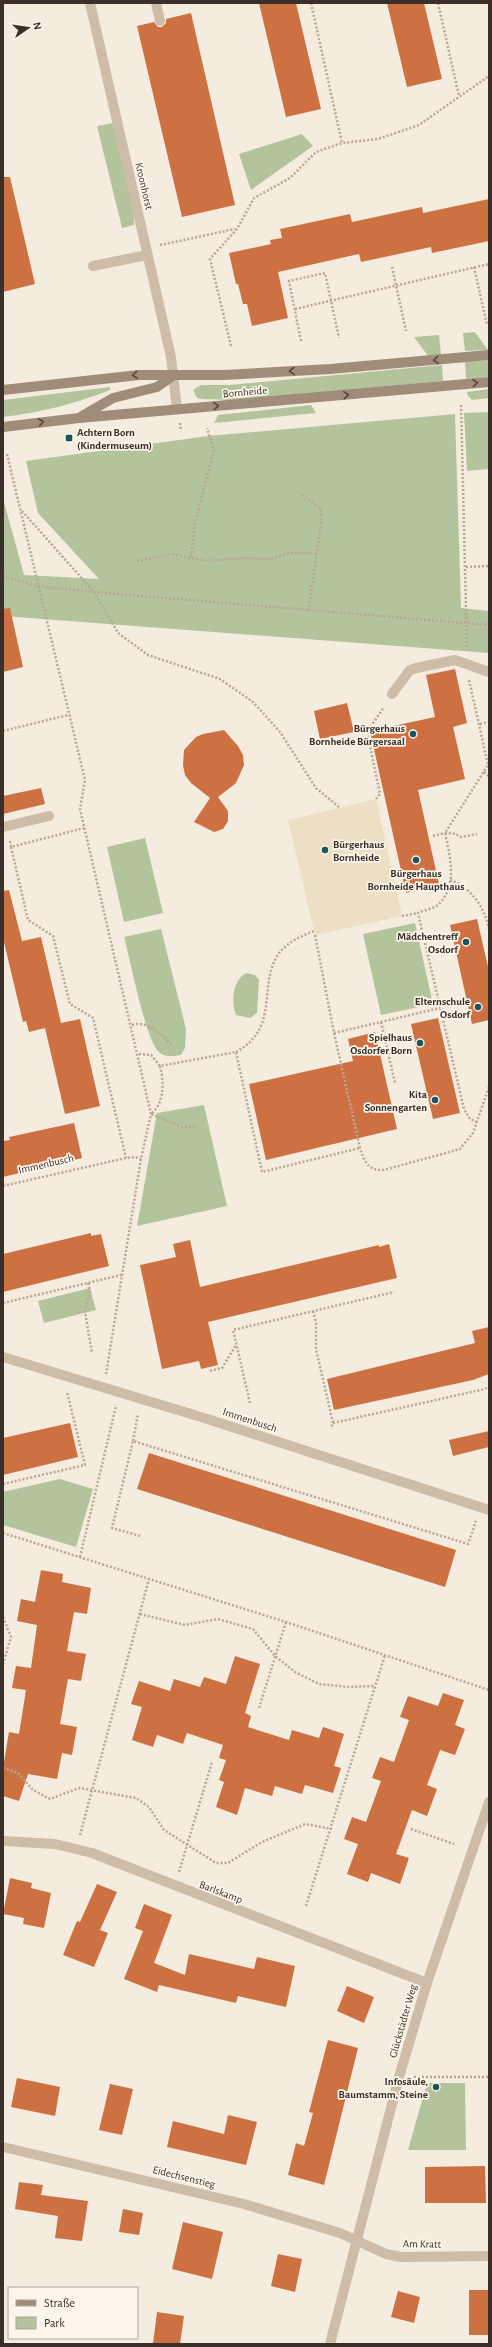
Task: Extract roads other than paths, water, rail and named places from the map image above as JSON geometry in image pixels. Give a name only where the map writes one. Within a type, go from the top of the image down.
[{"type":"street","name":"Kroonhorst","points":[[90,3],[174,375],[178,408]]},
{"type":"street","points":[[156,3],[160,21]]},
{"type":"street","points":[[93,266],[147,251]]},
{"type":"street","name":"Bornheide","points":[[3,390],[139,375],[224,375],[330,369],[489,355]]},
{"type":"street","points":[[80,418],[113,398],[157,387],[174,375]]},
{"type":"street","name":"Bornheide","points":[[3,428],[178,408],[489,382]]},
{"type":"street","points":[[392,694],[410,670],[454,660],[489,672]]},
{"type":"street","points":[[5,827],[49,816]]},
{"type":"street","name":"Immenbusch","points":[[3,1357],[120,1392],[485,1508]]},
{"type":"street","name":"Glückstädter Weg","points":[[330,2344],[399,2077],[427,1983],[486,1817],[489,1802]]},
{"type":"street","name":"Barlskamp","points":[[3,1841],[55,1844],[92,1853],[427,1983]]},
{"type":"street","name":"Eidechsenstieg","points":[[3,2147],[244,2204],[340,2233],[357,2240]]},
{"type":"street","name":"Am Kratt","points":[[357,2240],[386,2254],[401,2257],[489,2256]]},
{"type":"place","name":"Achtern Born (Kindermuseum)","points":[[69,438]]},
{"type":"place","name":"Bürgerhaus Bornheide Bürgersaal","points":[[413,734]]},
{"type":"place","name":"Bürgerhaus Bornheide","points":[[325,850]]},
{"type":"place","name":"Bürgerhaus Bornheide Haupthaus","points":[[416,860]]},
{"type":"place","name":"Mädchentreff Osdorf","points":[[466,942]]},
{"type":"place","name":"Elternschule Osdorf","points":[[478,1007]]},
{"type":"place","name":"Spielhaus Osdorfer Born","points":[[420,1043]]},
{"type":"place","name":"Kita Sonnengarten","points":[[435,1100]]},
{"type":"place","name":"Infosäule, Baumstamm, Steine","points":[[436,2087]]}]
